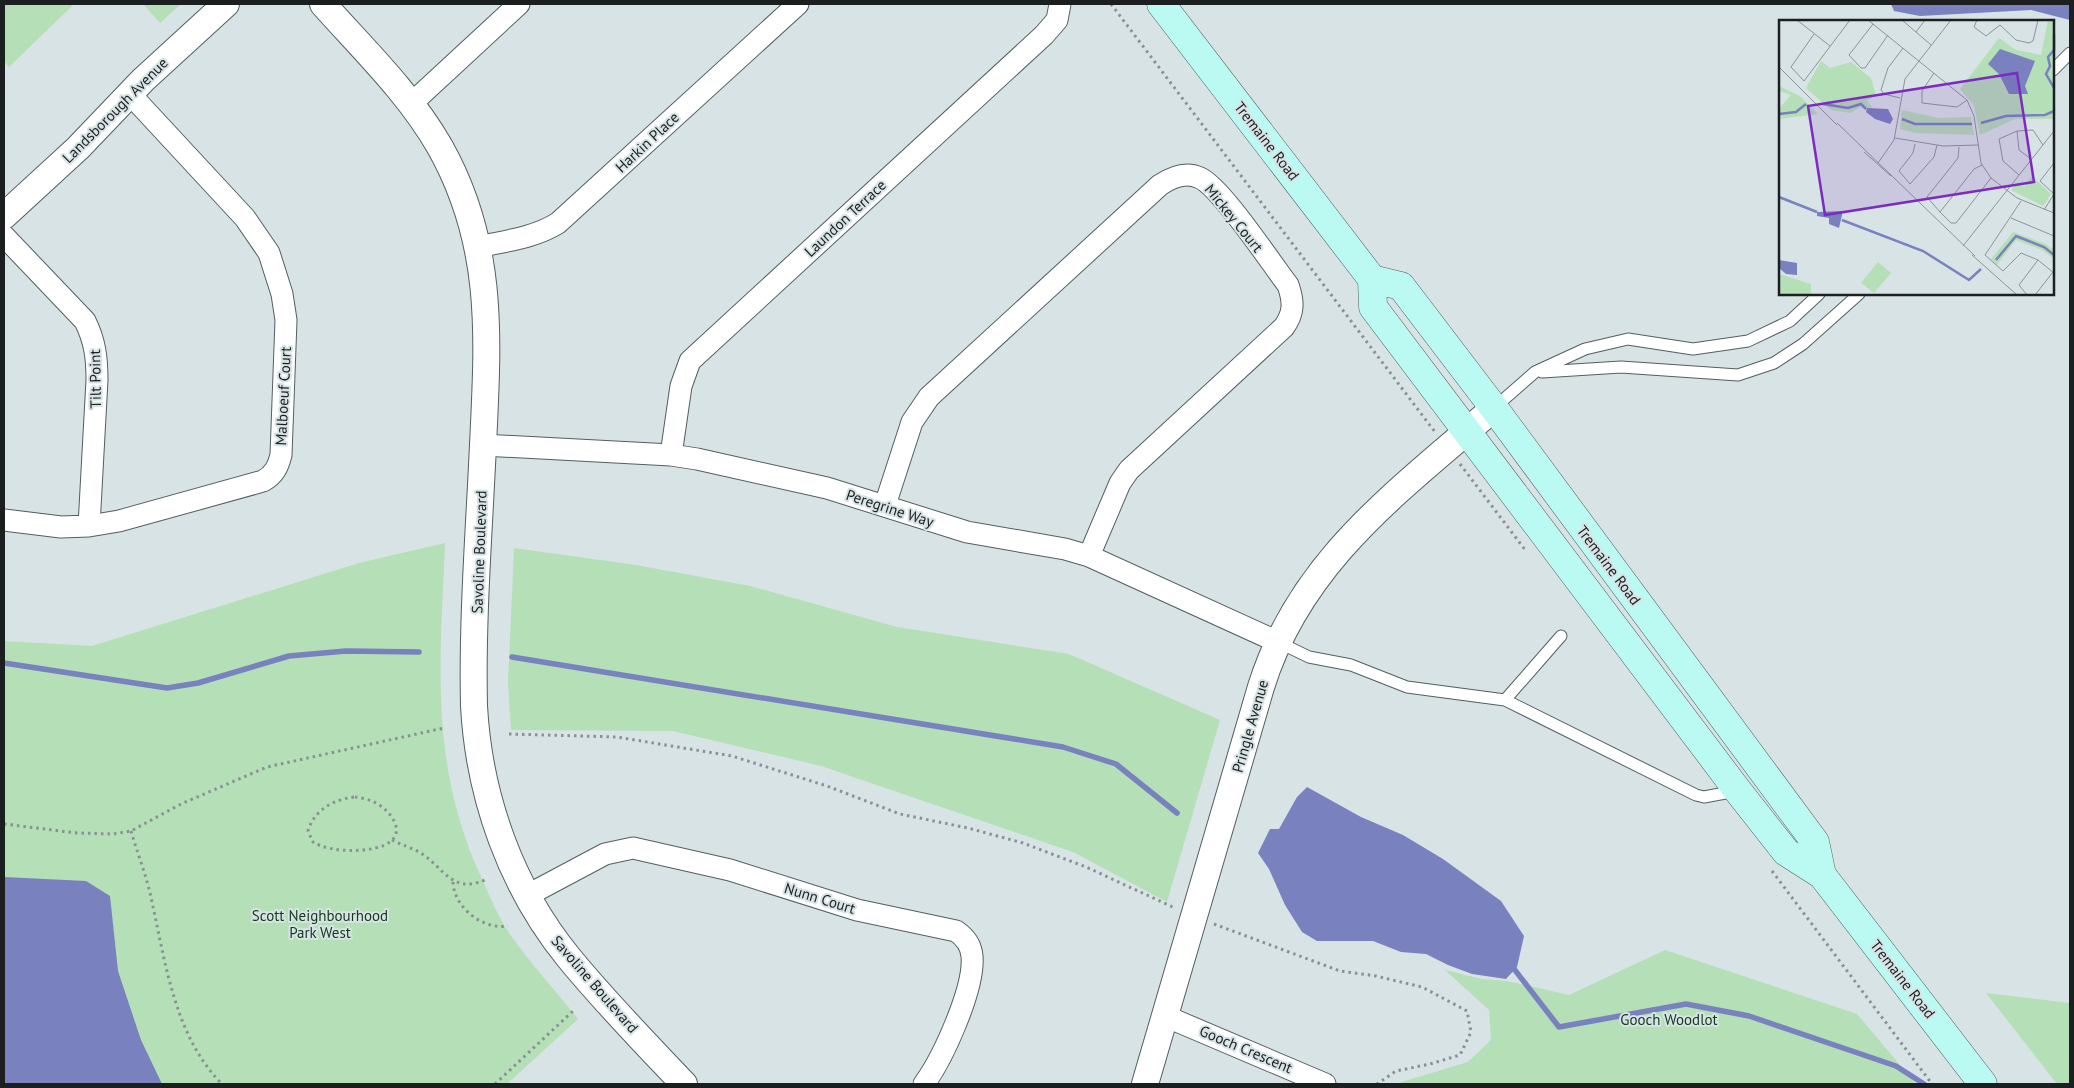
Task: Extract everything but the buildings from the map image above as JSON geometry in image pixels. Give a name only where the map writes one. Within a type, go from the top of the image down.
[{"type":"main road","name":"Tremaine Road","points":[[1161,4],[1372,279],[1373,307],[1458,440],[1786,852],[1822,874],[1983,1084]]},
{"type":"main road","name":"Tremaine Road","points":[[1372,279],[1401,286],[1494,408],[1815,842],[1822,874]]},
{"type":"street","name":"Landsborough Avenue","points":[[4,216],[78,148],[130,94],[226,4]]},
{"type":"street","name":"Savoline Boulevard","points":[[323,4],[412,103],[440,148],[455,179],[466,204],[478,247],[486,297],[488,328],[473,684],[475,733],[483,777],[494,819],[513,866],[528,895],[568,957],[684,1084]]},
{"type":"street","points":[[412,103],[519,4]]},
{"type":"street","name":"Harkin Place","points":[[478,247],[546,231],[558,223],[798,4]]},
{"type":"street","name":"Laundon Terrace","points":[[671,455],[681,386],[690,361],[1044,35],[1057,20],[1060,4]]},
{"type":"street","name":"Malboeuf Court","points":[[4,520],[61,527],[89,526],[119,520],[263,481],[273,474],[281,455],[286,320],[282,294],[269,253],[245,218],[130,94]]},
{"type":"street","name":"Mickey Court","points":[[885,505],[912,422],[929,397],[1160,185],[1170,178],[1182,175],[1200,177],[1218,192],[1288,286],[1292,297],[1292,314],[1278,333],[1129,470],[1120,483],[1089,556]]},
{"type":"street","name":"Tilt Point","points":[[4,236],[85,321],[93,337],[98,356],[89,526]]},
{"type":"street","name":"Pringle Avenue","points":[[1146,1084],[1264,678],[1278,642],[1308,588],[1336,552],[1370,518],[1494,408]]},
{"type":"street","name":"Peregrine Way","points":[[483,445],[671,455],[827,488],[967,532],[1065,549],[1089,556],[1278,642]]},
{"type":"street","name":"Nunn Court","points":[[528,895],[605,854],[633,848],[730,870],[857,910],[956,931],[964,936],[970,945],[972,969],[949,1043],[924,1084]]},
{"type":"street","name":"Gooch Crescent","points":[[1165,1016],[1325,1084]]},
{"type":"lane","points":[[2054,69],[2070,53]]},
{"type":"lane","points":[[1494,408],[1535,372],[1585,349],[1628,339],[1693,350],[1748,341],[1790,321],[1818,295]]},
{"type":"lane","points":[[1535,372],[1621,367],[1738,375],[1774,364],[1803,344],[1858,295]]},
{"type":"lane","points":[[1505,700],[1560,636]]},
{"type":"lane","points":[[1278,642],[1309,658],[1352,665],[1407,687],[1505,700],[1696,795],[1704,797],[1738,791]]},
{"type":"path","points":[[1111,4],[1458,440],[1527,552]]},
{"type":"path","points":[[4,824],[77,833],[113,834],[131,831],[181,804],[267,767],[444,728]]},
{"type":"path","points":[[509,734],[617,736],[732,756],[827,786],[900,814],[968,828],[1023,843],[1086,867],[1168,906]]},
{"type":"path","points":[[361,798],[379,805],[394,821],[397,829],[392,840],[382,845],[359,850],[339,850],[315,844],[309,837],[308,831],[315,817],[330,804],[342,799],[361,798]]},
{"type":"path","points":[[131,831],[149,890],[172,993],[207,1070],[222,1084]]},
{"type":"path","points":[[392,840],[420,853],[453,882],[474,885],[485,880]]},
{"type":"path","points":[[1769,868],[1932,1084]]},
{"type":"path","points":[[453,882],[456,897],[472,916],[485,924],[499,928],[508,926]]},
{"type":"path","points":[[1221,926],[1340,971],[1376,976],[1422,988],[1467,1011],[1471,1032],[1460,1055],[1396,1071],[1378,1084]]},
{"type":"path","points":[[495,1084],[573,1011]]},
{"type":"green space","points":[[4,4],[74,4],[9,67],[4,61]]},
{"type":"green space","points":[[143,4],[181,4],[160,23]]},
{"type":"green space","name":"Scott Neighbourhood Park West","points":[[445,543],[441,631],[442,714],[453,795],[465,837],[501,920],[525,955],[578,1019],[507,1084],[4,1084],[4,641],[92,646],[359,563]]},
{"type":"green space","points":[[514,548],[636,565],[750,586],[897,627],[1069,654],[1220,720],[1167,902],[1073,852],[821,766],[673,731],[511,730],[508,683]]},
{"type":"green space","name":"Gooch Woodlot","points":[[1665,950],[1857,1014],[1916,1084],[1395,1084],[1468,1062],[1491,1040],[1489,1010],[1445,970],[1482,979],[1507,981],[1569,995]]},
{"type":"green space","points":[[1986,993],[2070,1003],[2070,1084],[2057,1084]]},
{"type":"water","points":[[1891,4],[2070,4],[2070,20],[2031,10],[1920,16],[1894,11]]},
{"type":"water","points":[[1307,787],[1361,817],[1403,835],[1443,859],[1501,901],[1524,936],[1517,967],[1506,979],[1472,974],[1426,954],[1401,952],[1373,941],[1317,941],[1302,932],[1285,905],[1269,869],[1258,853],[1270,829],[1279,829],[1297,797]]},
{"type":"water","points":[[4,877],[86,881],[110,896],[118,971],[141,1040],[162,1084],[4,1084]]},
{"type":"waterway","points":[[4,663],[167,688],[198,683],[289,656],[346,651],[419,652]]},
{"type":"waterway","points":[[512,657],[1063,747],[1116,764],[1177,813]]},
{"type":"waterway","points":[[1511,965],[1559,1027],[1686,1004],[1749,1016],[1896,1066],[1924,1084]]}]
